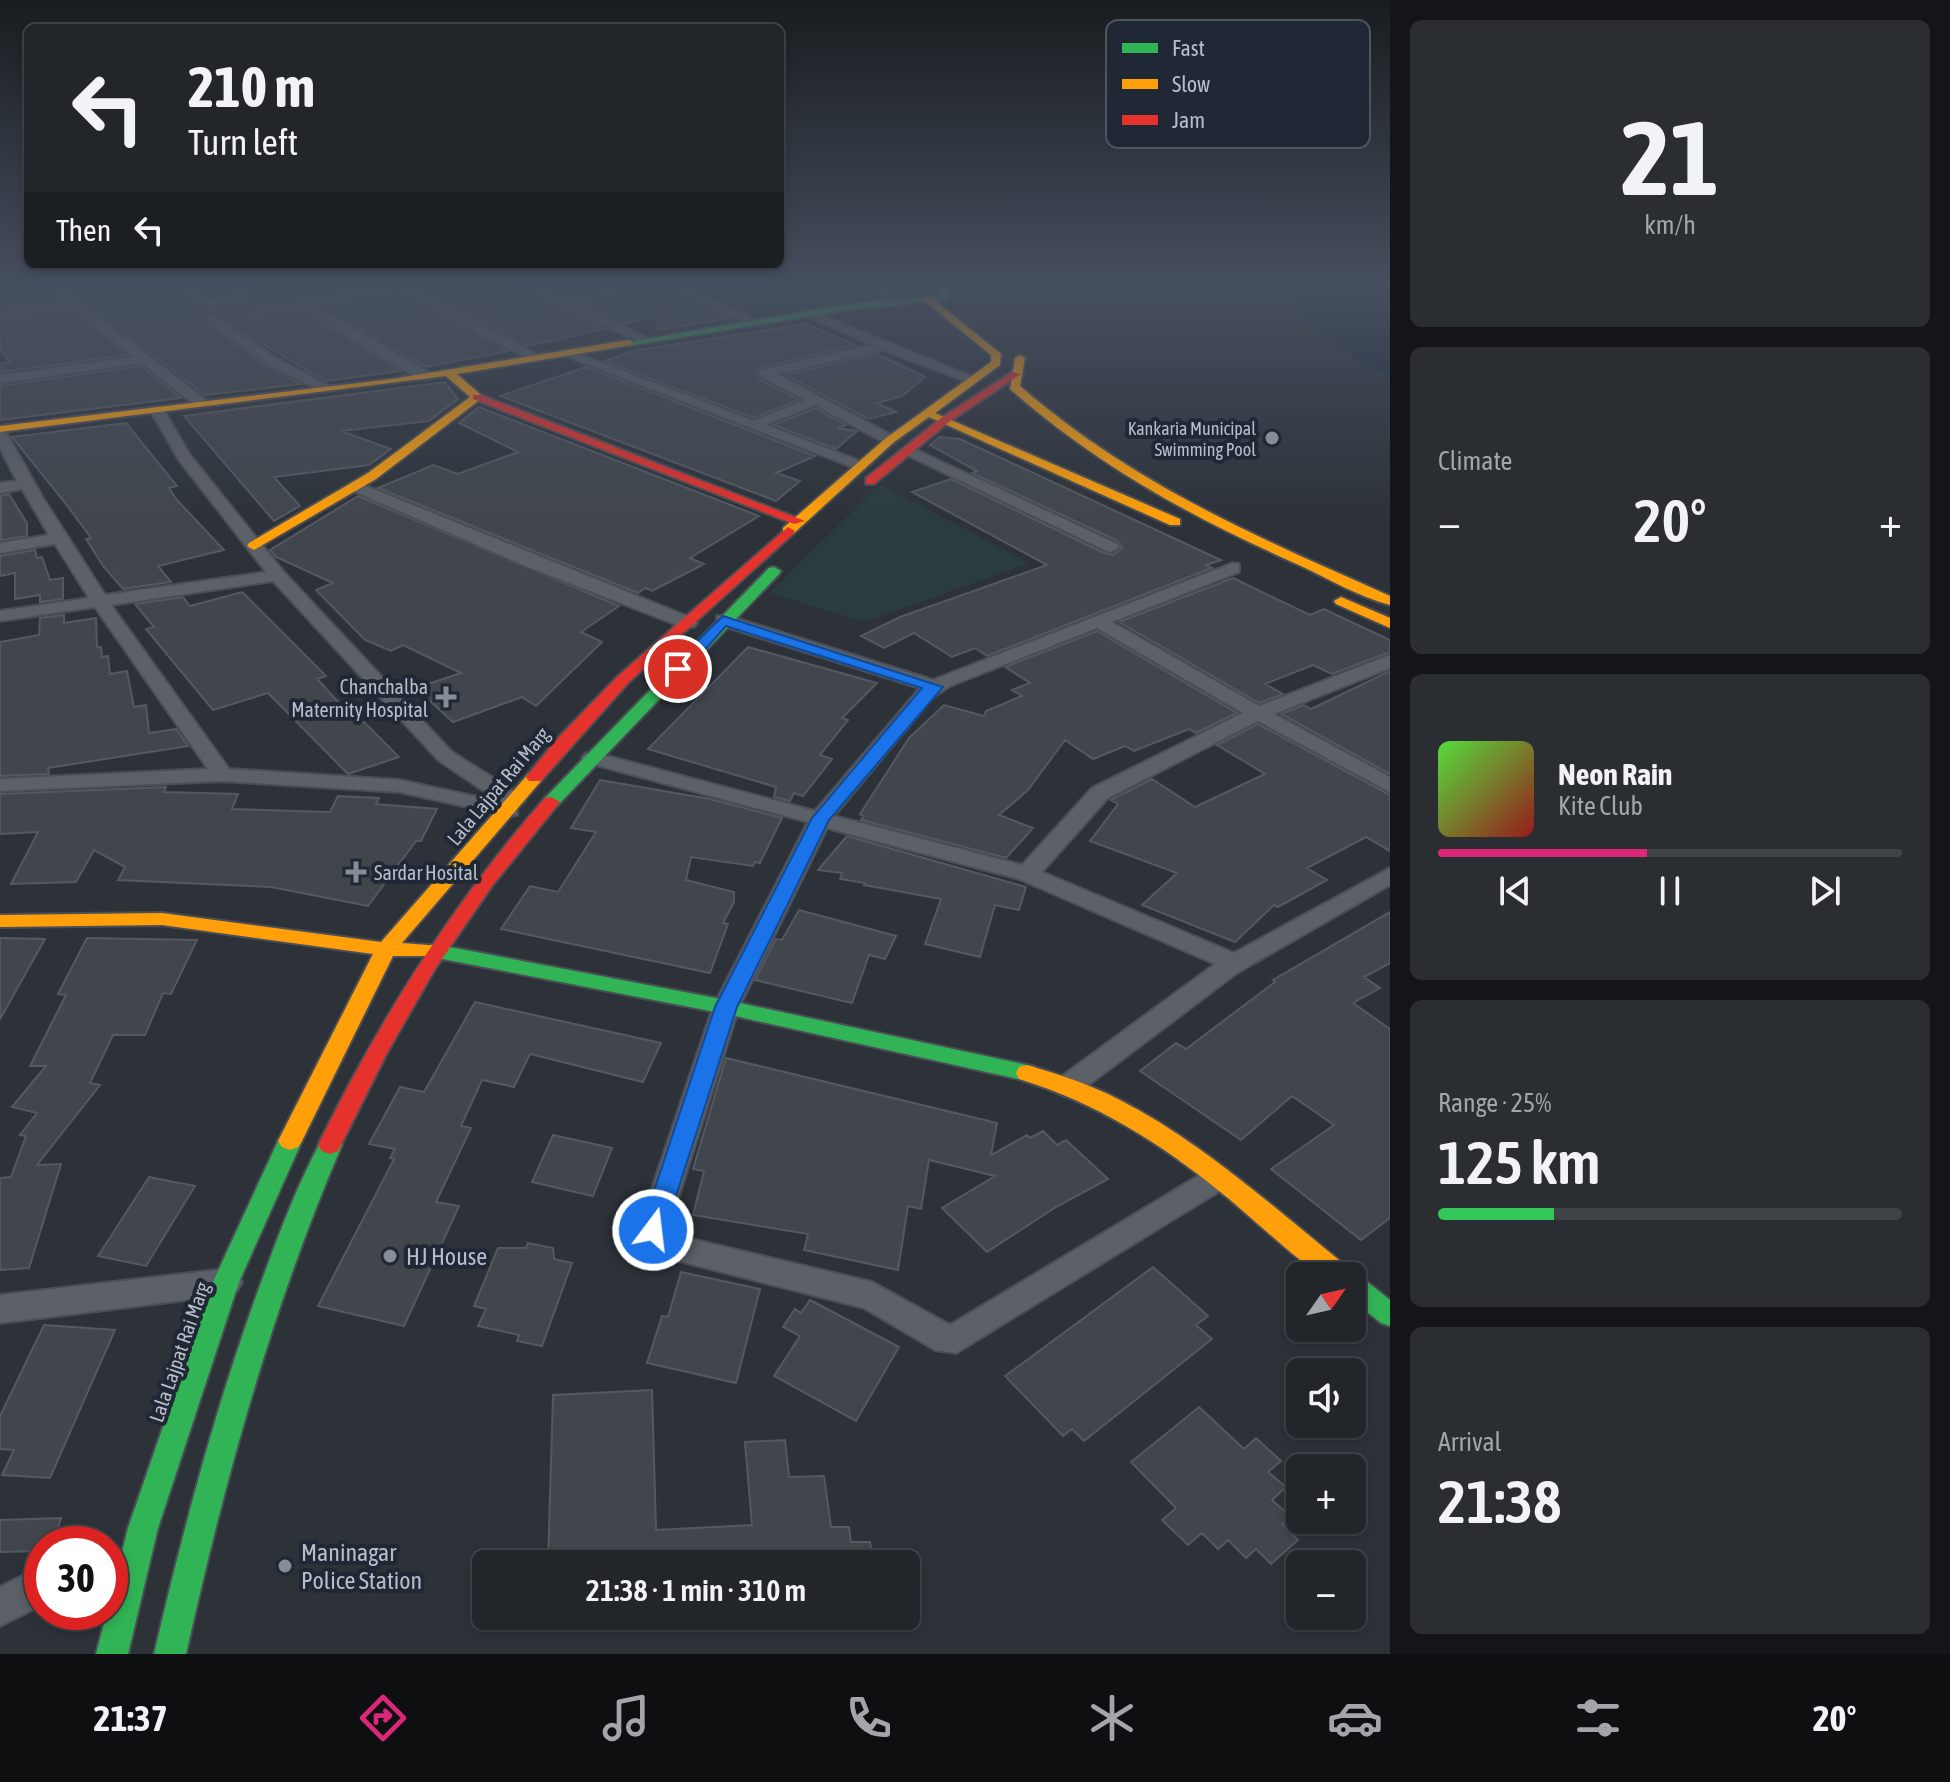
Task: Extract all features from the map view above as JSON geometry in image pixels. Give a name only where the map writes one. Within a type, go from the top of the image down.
[{"type":"main road","points":[[0,431],[504,363]]},
{"type":"main road","name":"Lala Lajpat Rai Marg","points":[[128,1547],[226,1282],[312,1094],[386,949],[557,748],[625,677],[890,440],[996,363]]},
{"type":"main road","points":[[1020,363],[1014,387],[1040,415],[1091,454],[1160,493],[1390,601]]},
{"type":"main road","points":[[448,372],[477,397],[799,521]]},
{"type":"main road","points":[[170,1654],[197,1527],[271,1285],[351,1099],[407,993],[456,918],[531,821],[723,620],[847,501],[953,416],[1016,374]]},
{"type":"main road","points":[[254,546],[356,487],[477,397]]},
{"type":"main road","points":[[932,407],[1081,467],[1160,493]]},
{"type":"main road","points":[[953,416],[1107,495],[1154,512],[1390,624]]},
{"type":"main road","points":[[1154,512],[1181,503]]},
{"type":"main road","points":[[0,921],[162,919],[386,949],[436,951],[726,1007],[1051,1078],[1118,1106],[1218,1178],[1323,1262]]},
{"type":"main road","name":"Lala Lajpat Rai Marg","points":[[112,1654],[115,1630]]},
{"type":"street","points":[[0,379],[115,363]]},
{"type":"street","points":[[150,363],[201,403]]},
{"type":"street","points":[[277,363],[328,389]]},
{"type":"street","points":[[403,363],[425,376]]},
{"type":"street","points":[[590,363],[860,466]]},
{"type":"street","points":[[808,363],[765,373],[890,440]]},
{"type":"street","points":[[923,363],[975,380]]},
{"type":"street","points":[[753,426],[817,400]]},
{"type":"street","points":[[157,410],[184,457],[277,575],[445,756],[511,805]]},
{"type":"street","points":[[0,431],[25,484],[100,601],[204,744],[222,775]]},
{"type":"street","points":[[910,451],[1111,547]]},
{"type":"street","points":[[0,488],[25,484]]},
{"type":"street","points":[[356,487],[529,561],[688,623]]},
{"type":"street","points":[[0,548],[60,538]]},
{"type":"street","points":[[1218,1178],[956,1339],[935,1336],[872,1296],[670,1247],[653,1230],[655,1216],[726,1007],[821,818],[926,693],[1233,568]]},
{"type":"street","points":[[0,616],[277,575]]},
{"type":"street","points":[[723,620],[935,687]]},
{"type":"street","points":[[1098,621],[1390,786]]},
{"type":"street","points":[[1027,874],[1100,793],[1258,713],[1390,661]]},
{"type":"street","points":[[592,758],[1027,874],[1236,963]]},
{"type":"street","points":[[0,785],[222,775],[400,786],[511,805]]},
{"type":"street","points":[[1068,1086],[1236,963],[1390,875]]},
{"type":"street","points":[[0,1309],[226,1282]]},
{"type":"street","points":[[0,1607],[24,1594]]},
{"type":"shaded area","points":[[880,484],[1029,563],[865,622],[770,593]]},
{"type":"water","points":[[1366,363],[1390,363],[1390,378]]},
{"type":"building","points":[[4,363],[66,363],[0,372],[0,364]]},
{"type":"building","points":[[164,363],[262,363],[301,384],[205,395]]},
{"type":"building","points":[[295,363],[388,363],[401,371],[326,381]]},
{"type":"building","points":[[419,363],[446,363],[426,367]]},
{"type":"building","points":[[610,363],[779,363],[758,368],[759,379],[798,400],[754,418]]},
{"type":"building","points":[[837,363],[896,363],[925,377],[902,396],[877,403],[896,412],[868,419],[786,375]]},
{"type":"building","points":[[141,366],[181,398],[0,420],[0,386]]},
{"type":"building","points":[[586,367],[815,456],[776,473],[800,481],[776,501],[500,396]]},
{"type":"building","points":[[445,382],[458,399],[429,421],[341,431],[391,449],[369,465],[274,477],[300,506],[274,521],[184,416]]},
{"type":"building","points":[[479,407],[759,516],[690,558],[704,564],[652,591],[645,588],[638,593],[378,488],[433,465],[458,474],[518,452],[459,423]]},
{"type":"building","points":[[815,408],[846,425],[837,428],[857,431],[836,449],[774,425]]},
{"type":"building","points":[[126,423],[177,486],[169,488],[177,500],[224,550],[158,566],[171,582],[123,589],[86,539],[91,538],[12,437]]},
{"type":"building","points":[[939,437],[960,439],[1221,560],[1206,565],[1212,568],[987,656],[975,648],[952,657],[914,633],[884,648],[861,636],[900,617],[1047,565],[912,492],[951,479],[1104,553],[1113,555],[1122,548],[1118,541],[972,473],[977,471],[930,445]]},
{"type":"building","points":[[9,494],[27,523],[27,536],[1,540],[1,496]]},
{"type":"building","points":[[358,496],[619,606],[581,632],[602,642],[536,706],[522,697],[453,722],[416,688],[461,673],[403,645],[391,651],[365,640],[316,590],[333,583],[276,557],[270,550]]},
{"type":"building","points":[[35,550],[37,558],[42,557],[50,580],[63,578],[63,599],[40,602],[40,595],[15,599],[15,573],[0,576],[0,556]]},
{"type":"building","points":[[1233,578],[1310,615],[1324,609],[1390,640],[1390,652],[1332,674],[1313,665],[1265,684],[1283,694],[1259,703],[1119,622]]},
{"type":"building","points":[[242,592],[326,676],[317,679],[358,723],[364,722],[399,757],[348,774],[268,693],[213,710],[146,629],[154,627],[135,604],[183,597],[190,606]]},
{"type":"building","points":[[64,615],[64,623],[96,618],[97,647],[101,647],[102,657],[108,656],[110,674],[127,671],[134,707],[146,705],[149,733],[176,729],[188,746],[48,768],[49,774],[0,776],[0,642],[39,635],[40,618]]},
{"type":"building","points":[[1097,631],[1237,713],[1196,733],[1189,729],[1134,751],[1125,746],[1093,759],[1065,740],[1028,790],[999,815],[1033,828],[1006,858],[861,820],[864,816],[860,814],[909,738],[944,705],[984,716],[986,711],[1022,696],[1012,690],[1030,683],[1005,667]]},
{"type":"building","points":[[748,647],[877,683],[842,718],[848,720],[820,755],[832,759],[803,796],[794,793],[790,801],[774,797],[776,787],[648,749]]},
{"type":"building","points":[[1390,671],[1390,774],[1281,714],[1304,705],[1311,709]]},
{"type":"building","points":[[1258,724],[1390,795],[1390,851],[1366,837],[1307,868],[1327,880],[1278,907],[1274,905],[1235,942],[1142,905],[1177,873],[1090,841],[1118,804],[1111,800],[1152,779],[1195,807],[1265,774],[1217,745]]},
{"type":"building","points":[[600,780],[710,799],[782,818],[760,863],[755,862],[753,866],[691,857],[686,880],[734,892],[734,902],[723,923],[728,924],[710,973],[501,929],[530,886],[558,892],[596,832],[571,828]]},
{"type":"building","points":[[166,787],[164,792],[238,794],[232,809],[330,812],[338,796],[379,798],[376,804],[437,809],[421,841],[416,841],[368,906],[271,887],[118,880],[125,867],[94,850],[76,882],[11,884],[38,832],[0,834],[0,794]]},
{"type":"building","points":[[847,836],[1026,887],[1019,910],[995,905],[980,957],[925,944],[941,899],[864,885],[840,879],[842,873],[818,870]]},
{"type":"building","points":[[799,910],[896,936],[885,959],[869,955],[852,1003],[755,980],[776,939],[782,940]]},
{"type":"building","points":[[1390,912],[1390,963],[1364,977],[1380,988],[1353,1003],[1390,1029],[1390,1218],[1361,1240],[1271,1169],[1334,1125],[1292,1096],[1241,1140],[1140,1071],[1176,1043],[1186,1049],[1275,982],[1273,980]]},
{"type":"building","points":[[0,938],[45,939],[0,1019]]},
{"type":"building","points":[[87,938],[197,940],[171,994],[163,993],[145,1035],[113,1035],[90,1083],[100,1085],[37,1165],[61,1164],[29,1268],[0,1270],[0,1178],[11,1177],[26,1136],[20,1135],[37,1113],[12,1107],[46,1066],[30,1066],[66,995],[58,994]]},
{"type":"building","points":[[475,1002],[661,1043],[643,1082],[530,1054],[514,1087],[482,1080],[461,1126],[471,1128],[436,1202],[459,1206],[404,1326],[318,1306],[394,1159],[390,1158],[395,1149],[369,1144],[400,1087],[424,1092]]},
{"type":"building","points":[[726,1058],[997,1123],[991,1155],[1027,1135],[1030,1138],[1043,1131],[1057,1145],[1066,1140],[1108,1179],[1056,1207],[987,1252],[942,1208],[995,1176],[929,1160],[921,1209],[908,1206],[898,1270],[804,1250],[808,1234],[693,1215],[704,1171],[693,1169]]},
{"type":"building","points":[[553,1135],[612,1148],[593,1196],[532,1182]]},
{"type":"building","points":[[149,1177],[195,1186],[146,1266],[98,1256]]},
{"type":"building","points":[[528,1243],[553,1248],[554,1259],[572,1263],[542,1346],[517,1341],[519,1335],[478,1326],[486,1309],[474,1306],[498,1248],[526,1248]]},
{"type":"building","points":[[1153,1267],[1208,1316],[1196,1325],[1212,1339],[1084,1441],[1072,1429],[1063,1436],[1005,1376]]},
{"type":"building","points":[[681,1272],[760,1289],[736,1383],[647,1363],[662,1316],[668,1317]]},
{"type":"building","points":[[810,1300],[899,1347],[856,1421],[774,1376],[800,1336],[783,1327],[795,1309],[801,1313]]},
{"type":"building","points":[[44,1325],[115,1330],[50,1478],[2,1475],[14,1450],[0,1449],[0,1416]]},
{"type":"building","points":[[652,1390],[656,1530],[752,1525],[745,1442],[785,1440],[789,1477],[824,1476],[831,1527],[849,1527],[851,1542],[870,1542],[871,1550],[548,1550],[553,1395]]},
{"type":"building","points":[[1199,1407],[1244,1449],[1256,1438],[1281,1461],[1268,1472],[1286,1487],[1272,1500],[1286,1513],[1286,1521],[1282,1524],[1286,1534],[1292,1534],[1298,1540],[1271,1564],[1256,1549],[1246,1558],[1228,1540],[1218,1549],[1202,1533],[1188,1545],[1162,1520],[1176,1508],[1131,1462]]},
{"type":"building","points":[[61,1518],[59,1526],[24,1526],[24,1551],[0,1552],[0,1520]]},
{"type":"traffic: fast","points":[[551,802],[774,571]]},
{"type":"traffic: fast","points":[[434,951],[726,1007],[1027,1073]]},
{"type":"traffic: fast","points":[[112,1654],[143,1528],[226,1282],[290,1141]]},
{"type":"traffic: fast","points":[[170,1654],[236,1395],[279,1268],[330,1145]]},
{"type":"traffic: fast","points":[[1366,1296],[1390,1315]]},
{"type":"traffic: slow","points":[[0,429],[391,382],[505,363]]},
{"type":"traffic: slow","points":[[788,531],[890,440],[996,363]]},
{"type":"traffic: slow","points":[[1019,363],[1014,387],[1055,423],[1099,455],[1192,510],[1390,601]]},
{"type":"traffic: slow","points":[[254,546],[372,476],[477,397],[448,372]]},
{"type":"traffic: slow","points":[[934,416],[1175,522]]},
{"type":"traffic: slow","points":[[1341,601],[1390,624]]},
{"type":"traffic: slow","points":[[290,1141],[386,949],[535,777]]},
{"type":"traffic: slow","points":[[0,921],[162,919],[386,949],[434,951]]},
{"type":"traffic: slow","points":[[1027,1073],[1069,1086],[1111,1105],[1152,1129],[1231,1187],[1323,1262]]},
{"type":"traffic: jam","points":[[870,481],[945,420],[1016,374]]},
{"type":"traffic: jam","points":[[477,397],[799,521]]},
{"type":"traffic: jam","points":[[535,777],[624,679],[788,531]]},
{"type":"traffic: jam","points":[[330,1145],[376,1053],[427,965],[485,881],[551,802]]},
{"type":"place","name":"Kankaria Municipal Swimming Pool","points":[[1272,438]]},
{"type":"place","name":"Chanchalba Maternity Hospital","points":[[446,697]]},
{"type":"place","name":"Sardar Hosital","points":[[356,872]]},
{"type":"place","name":"HJ House","points":[[390,1256]]},
{"type":"place","name":"Maninagar Police Station","points":[[285,1566]]},
{"type":"route","points":[[653,1230],[655,1216],[726,1007],[821,818],[926,693],[935,687],[723,620],[678,669]]}]
